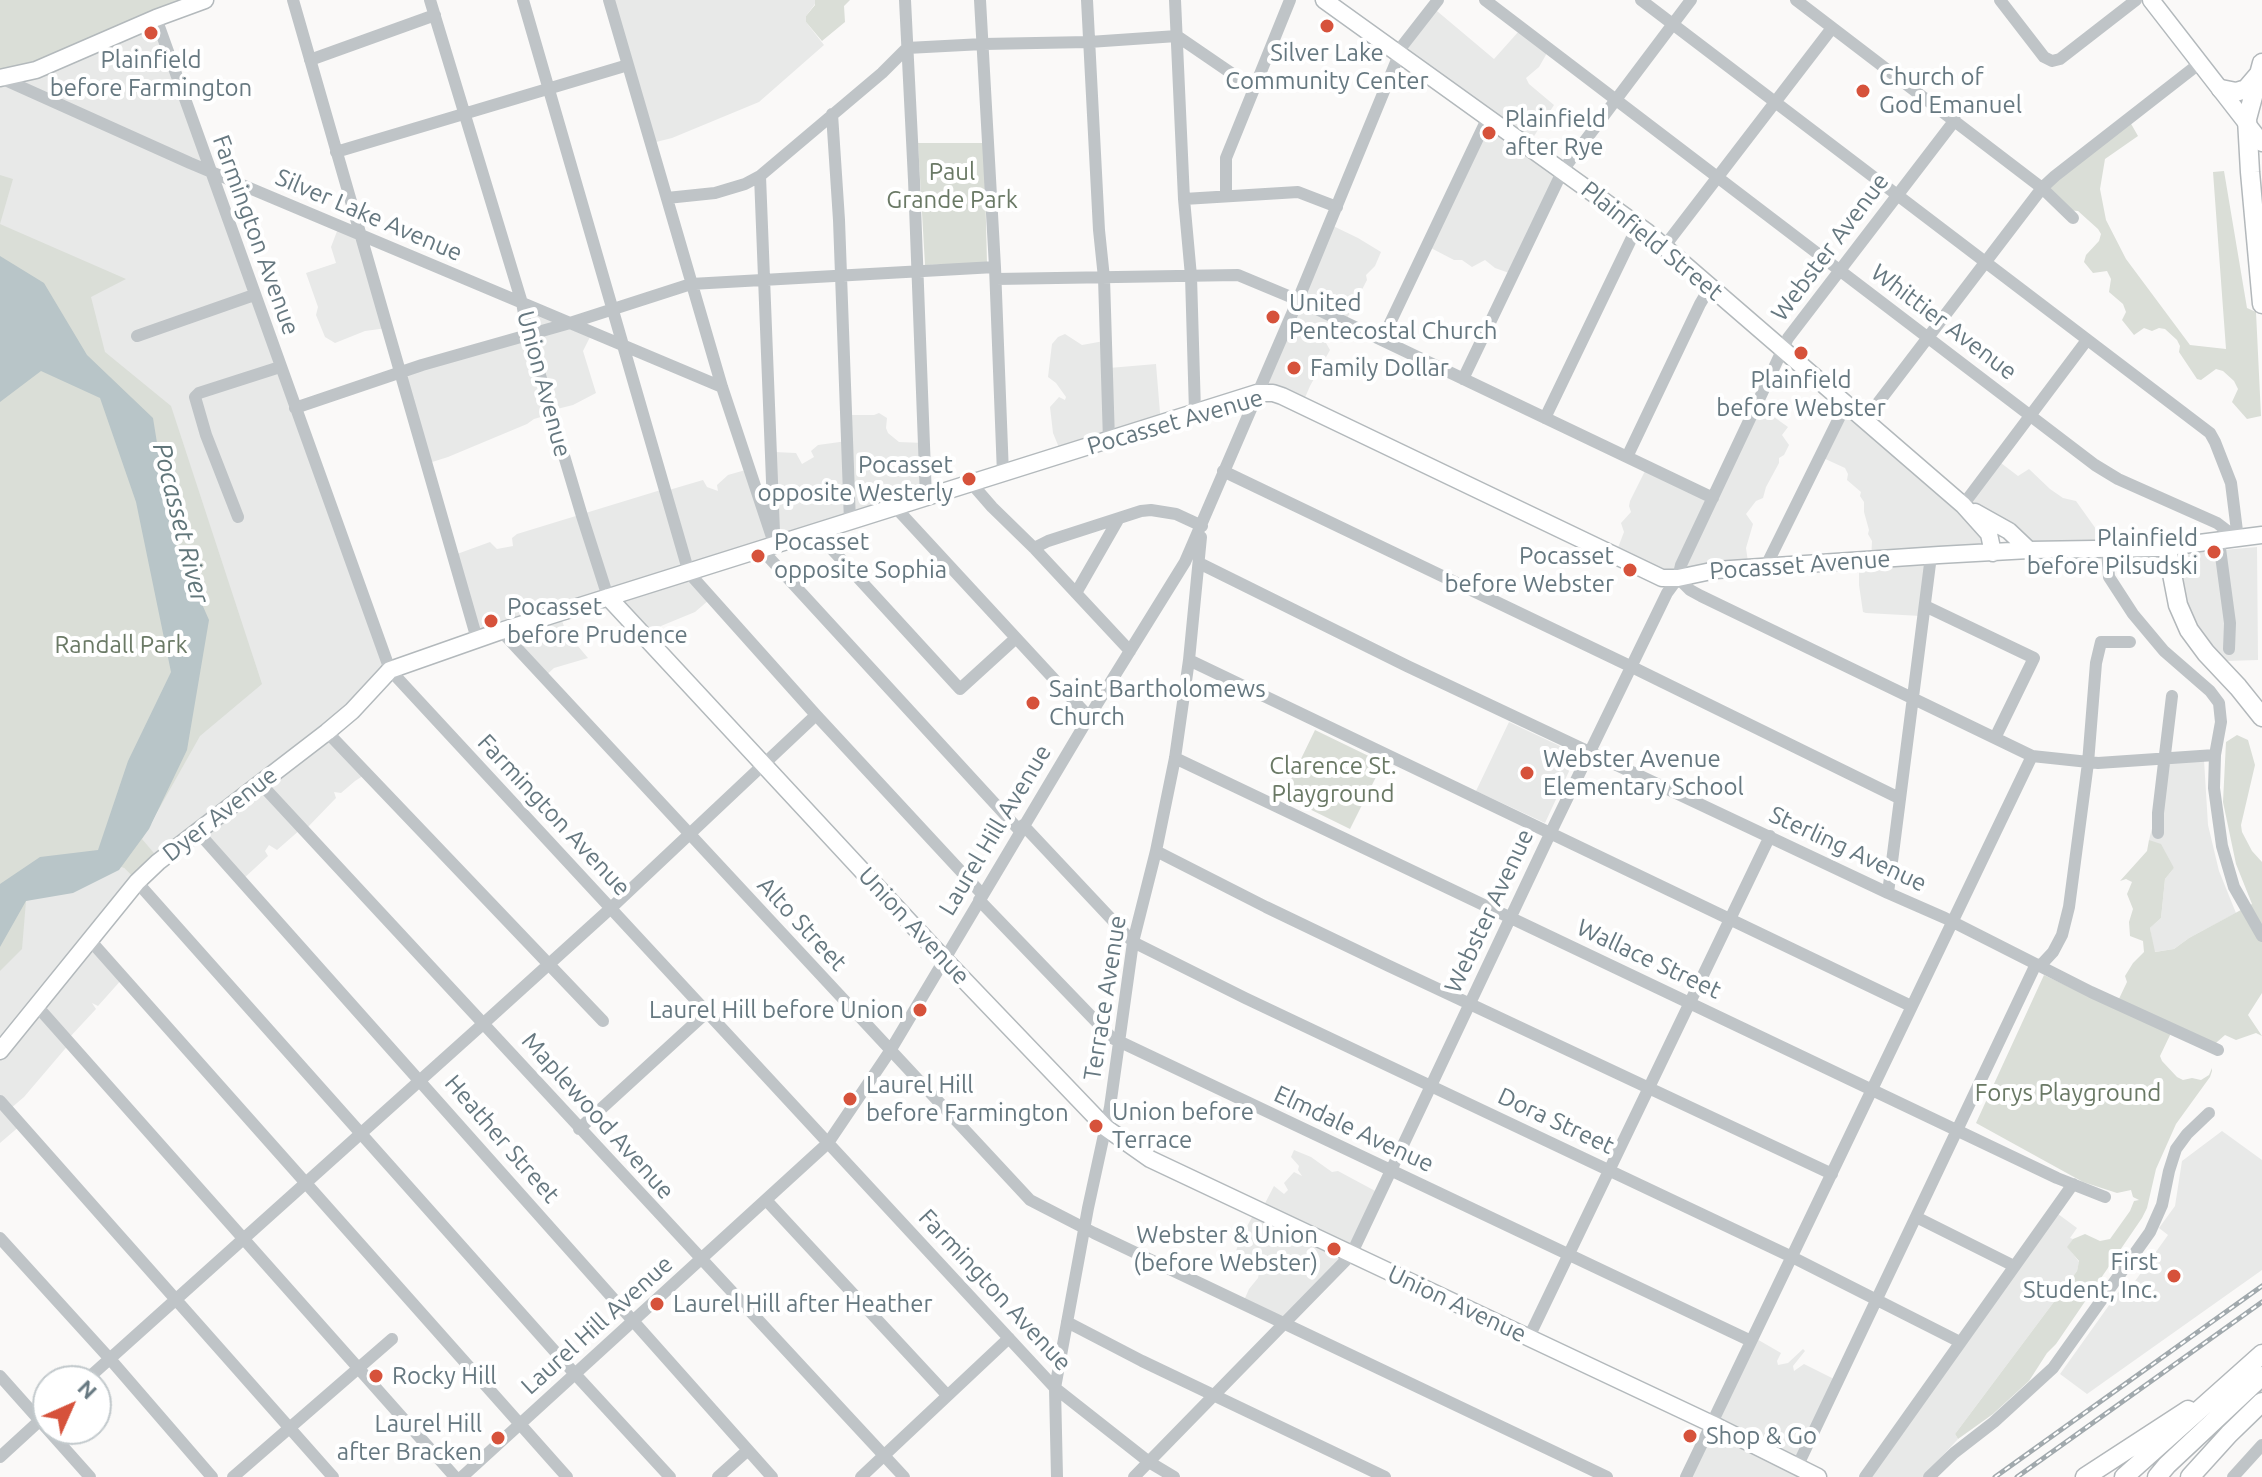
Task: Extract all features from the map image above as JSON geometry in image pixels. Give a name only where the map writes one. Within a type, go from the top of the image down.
[{"type":"highway","points":[[2221,89],[2236,92],[2246,89],[2261,68]]},
{"type":"highway","points":[[2261,68],[2247,123],[2262,304]]},
{"type":"highway","points":[[2167,548],[2178,605],[2189,630],[2262,717]]},
{"type":"highway","points":[[2085,1477],[2227,1385],[2262,1342]]},
{"type":"highway","points":[[2124,1477],[2262,1354]]},
{"type":"highway","points":[[2157,1477],[2262,1376]]},
{"type":"highway","points":[[2163,1477],[2262,1393]]},
{"type":"highway","points":[[2190,1477],[2262,1402]]},
{"type":"main road","points":[[0,78],[36,70],[205,0]]},
{"type":"main road","name":"Plainfield Street","points":[[1324,0],[1638,225],[1963,505],[1989,534],[1993,553]]},
{"type":"main road","points":[[2151,0],[2262,143]]},
{"type":"main road","name":"Pocasset Avenue","points":[[488,635],[1257,393],[1282,396],[1662,578],[1766,566],[1993,553]]},
{"type":"main road","name":"Plainfield Street","points":[[1963,505],[2009,531],[2029,550]]},
{"type":"main road","points":[[1993,553],[2167,548],[2262,535]]},
{"type":"main road","name":"Union Avenue","points":[[608,597],[944,959],[1106,1128],[1150,1159],[1818,1477]]},
{"type":"main road","name":"Dyer Avenue","points":[[0,1051],[89,939],[158,862],[327,732],[352,711],[390,670],[488,635]]},
{"type":"street","points":[[293,0],[400,372],[488,635]]},
{"type":"street","name":"Union Avenue","points":[[430,0],[608,597]]},
{"type":"street","points":[[523,0],[689,573]]},
{"type":"street","points":[[609,0],[768,548],[1021,828],[1133,942]]},
{"type":"street","points":[[905,0],[926,498]]},
{"type":"street","points":[[980,0],[1003,474]]},
{"type":"street","points":[[1087,0],[1104,278],[1109,441]]},
{"type":"street","points":[[1175,0],[1184,199],[1191,276],[1195,412]]},
{"type":"street","points":[[1226,196],[1226,158],[1290,0]]},
{"type":"street","name":"Laurel Hill Avenue","points":[[462,1477],[828,1143],[890,1051],[1021,828],[1185,562],[1403,45],[1438,0]]},
{"type":"street","name":"Whittier Avenue","points":[[1485,0],[2109,474],[2217,523],[2238,539]]},
{"type":"street","points":[[1641,0],[2213,438],[2232,488],[2238,539]]},
{"type":"street","points":[[1463,379],[1563,170],[1691,0]]},
{"type":"street","points":[[1796,0],[2042,188],[2073,218]]},
{"type":"street","points":[[2000,0],[2049,60],[2060,59],[2136,0]]},
{"type":"street","points":[[310,60],[435,15]]},
{"type":"street","name":"Farmington Avenue","points":[[156,18],[390,670],[1055,1388],[1149,1462],[1174,1477]]},
{"type":"street","points":[[1664,247],[1832,28]]},
{"type":"street","points":[[667,198],[724,191],[760,176],[882,73],[907,48],[1177,36],[1253,88]]},
{"type":"street","points":[[1865,420],[2042,188],[2200,63]]},
{"type":"street","points":[[336,152],[628,65]]},
{"type":"street","name":"Silver Lake Avenue","points":[[0,78],[209,171],[722,387]]},
{"type":"street","points":[[832,114],[850,522]]},
{"type":"street","points":[[1382,340],[1488,117]]},
{"type":"street","name":"Webster Avenue","points":[[1134,1477],[1351,1255],[1550,834],[1667,593],[1678,578],[1681,565],[1788,337],[1955,120]]},
{"type":"street","points":[[760,176],[766,280],[768,548]]},
{"type":"street","points":[[1184,199],[1298,192],[1337,207]]},
{"type":"street","points":[[1545,418],[1638,225]]},
{"type":"street","points":[[295,408],[400,372],[691,284],[918,272],[1104,278],[1238,275],[1298,300],[1713,498]]},
{"type":"street","points":[[1627,457],[1710,287]]},
{"type":"street","points":[[137,336],[254,295]]},
{"type":"street","points":[[1963,505],[2087,340]]},
{"type":"street","points":[[238,517],[195,402],[197,395],[280,367]]},
{"type":"street","points":[[1224,403],[1235,409],[1244,423]]},
{"type":"street","points":[[1766,566],[1846,404]]},
{"type":"street","points":[[1223,471],[1899,798]]},
{"type":"street","points":[[972,484],[1130,651]]},
{"type":"street","points":[[896,508],[1089,717]]},
{"type":"street","points":[[1034,548],[1141,511],[1176,514],[1202,526]]},
{"type":"street","points":[[1076,593],[1119,518]]},
{"type":"street","name":"Terrace Avenue","points":[[1057,1477],[1055,1388],[1106,1128],[1133,942],[1175,758],[1189,660],[1202,526]]},
{"type":"street","points":[[817,533],[960,689],[1016,638]]},
{"type":"street","points":[[2219,541],[2230,623],[2229,649]]},
{"type":"street","points":[[2107,549],[2111,581],[2133,614],[2164,651],[2216,698],[2221,716],[2215,755],[2214,802],[2222,846],[2234,887],[2262,936]]},
{"type":"street","points":[[1888,893],[1931,556]]},
{"type":"street","name":"Sterling Avenue","points":[[1199,563],[1407,666],[2218,1050]]},
{"type":"street","points":[[1701,596],[1699,580],[1708,571]]},
{"type":"street","name":"Elmdale Avenue","points":[[689,573],[980,897],[1112,1038],[1751,1341]]},
{"type":"street","points":[[1678,578],[1701,596],[2032,756],[2088,763],[2215,755]]},
{"type":"street","points":[[1925,606],[2034,658],[1995,738]]},
{"type":"street","name":"Alto Street","points":[[488,635],[689,835],[1030,1200],[1607,1477]]},
{"type":"street","points":[[1797,1467],[2038,965],[2053,952],[2062,935],[2069,907],[2088,763],[2096,663],[2101,642],[2130,642]]},
{"type":"street","points":[[1189,660],[1911,1006]]},
{"type":"street","points":[[2158,833],[2172,696]]},
{"type":"street","points":[[103,1365],[611,908],[816,715]]},
{"type":"street","points":[[327,732],[603,1021]]},
{"type":"street","points":[[1686,1477],[2032,756]]},
{"type":"street","name":"Wallace Street","points":[[1175,758],[1958,1131],[2105,1197]]},
{"type":"street","name":"Maplewood Avenue","points":[[260,783],[904,1477]]},
{"type":"street","name":"Heather Street","points":[[197,831],[772,1477]]},
{"type":"street","points":[[1529,1337],[1770,836]]},
{"type":"street","points":[[1156,851],[1293,920],[1832,1174]]},
{"type":"street","points":[[137,882],[670,1477]]},
{"type":"street","points":[[89,939],[567,1477]]},
{"type":"street","name":"Dora Street","points":[[1133,942],[1430,1087],[1792,1257],[1960,1342]]},
{"type":"street","points":[[36,1005],[455,1477]]},
{"type":"street","points":[[579,1129],[707,1012]]},
{"type":"street","points":[[0,1101],[333,1477]]},
{"type":"street","points":[[1929,1477],[2053,1368],[2150,1232],[2162,1205],[2176,1149],[2209,1113]]},
{"type":"street","points":[[1865,1477],[2073,1184]]},
{"type":"street","points":[[766,1200],[947,1395]]},
{"type":"street","points":[[1916,1217],[2014,1266]]},
{"type":"street","points":[[0,1238],[212,1477]]},
{"type":"street","points":[[1067,1322],[1385,1477]]},
{"type":"street","points":[[861,1477],[1009,1338]]},
{"type":"street","points":[[233,1477],[392,1339]]},
{"type":"street","points":[[0,1376],[32,1406]]},
{"type":"street","points":[[0,1457],[32,1428]]},
{"type":"street","points":[[65,1445],[90,1477]]},
{"type":"street","points":[[2233,1477],[2262,1445]]},
{"type":"street","points":[[718,1477],[748,1450]]},
{"type":"shaded area","points":[[609,0],[815,0],[806,22],[824,45],[759,102],[672,138],[652,143]]},
{"type":"shaded area","points":[[1431,6],[1494,59],[1519,31],[1547,53],[1539,67],[1526,78],[1554,105],[1527,147],[1559,170],[1512,274],[1495,268],[1485,260],[1472,267],[1429,247],[1486,120],[1397,50]]},
{"type":"shaded area","points":[[153,24],[391,670],[331,728],[366,774],[341,793],[334,792],[336,798],[305,830],[301,829],[277,850],[269,845],[265,851],[268,856],[242,880],[199,832],[160,860],[139,837],[152,823],[171,784],[0,251],[0,78]]},
{"type":"shaded area","points":[[1329,224],[1381,252],[1375,266],[1366,275],[1367,280],[1343,326],[1334,324],[1326,343],[1330,350],[1301,407],[1257,396]]},
{"type":"shaded area","points":[[339,226],[356,233],[387,328],[365,331],[335,343],[325,337],[306,273],[336,263],[331,247]]},
{"type":"shaded area","points":[[0,256],[44,283],[87,355],[153,418],[172,536],[209,620],[187,750],[149,829],[119,870],[73,893],[26,901],[0,947],[0,884],[40,857],[98,850],[128,761],[171,672],[136,502],[100,398],[41,371],[0,402]]},
{"type":"shaded area","points":[[523,305],[592,333],[583,351],[596,393],[429,463],[402,376],[528,335]]},
{"type":"shaded area","points":[[1065,334],[1082,345],[1104,341],[1109,368],[1156,364],[1161,425],[1062,455],[1053,433],[1050,407],[1059,397],[1065,400],[1066,397],[1048,377],[1052,344]]},
{"type":"shaded area","points":[[1844,408],[1959,505],[1997,460],[2018,476],[2029,469],[2063,498],[2076,501],[2096,529],[2096,552],[2053,554],[1975,514],[1992,553],[1930,559],[1921,616],[1863,612],[1859,563],[1871,562],[1872,541],[1868,534],[1864,502],[1861,492],[1847,480],[1845,468],[1821,457]]},
{"type":"shaded area","points":[[1756,409],[1788,427],[1782,435],[1789,445],[1779,458],[1763,498],[1756,501],[1746,514],[1753,524],[1746,548],[1749,569],[1673,582],[1616,553],[1624,532],[1621,523],[1631,512],[1630,501],[1645,471],[1710,500]]},
{"type":"shaded area","points":[[879,413],[887,418],[888,433],[899,442],[924,443],[927,497],[696,571],[709,600],[695,612],[661,626],[648,639],[609,597],[560,615],[566,632],[588,658],[554,668],[541,680],[498,634],[478,638],[457,554],[490,542],[497,549],[513,546],[512,538],[517,534],[664,489],[703,480],[707,487],[718,491],[717,485],[728,475],[749,469],[771,531],[774,452],[796,453],[802,464],[814,457],[811,451],[818,445],[847,441],[849,415]]},
{"type":"shaded area","points":[[2257,547],[2258,660],[2226,661],[2196,625],[2186,603],[2178,554]]},
{"type":"shaded area","name":"Webster Avenue Elementary School","points":[[1509,722],[1577,754],[1545,823],[1476,791]]},
{"type":"shaded area","points":[[2163,760],[2204,760],[2208,825],[2219,871],[2236,913],[2174,949],[2154,952],[2150,928],[2161,918],[2165,879],[2174,868],[2149,840]]},
{"type":"shaded area","points":[[119,867],[137,881],[92,936],[123,978],[98,1006],[92,1003],[96,1009],[69,1038],[70,1043],[10,1109],[21,1125],[0,1143],[0,939],[29,895]]},
{"type":"shaded area","points":[[2222,1131],[2262,1160],[2262,1270],[2087,1394],[2060,1374],[2127,1280],[2133,1284],[2168,1235],[2159,1228],[2175,1206],[2182,1161]]},
{"type":"shaded area","points":[[1294,1150],[1311,1157],[1332,1172],[1338,1171],[1379,1193],[1352,1253],[1285,1324],[1242,1305],[1259,1273],[1246,1257],[1235,1254],[1256,1210],[1262,1209],[1274,1186],[1284,1194],[1288,1190],[1284,1183],[1294,1172],[1302,1176],[1299,1166],[1291,1157]]},
{"type":"shaded area","points":[[2054,1211],[2077,1228],[2068,1247],[2079,1262],[2077,1271],[1955,1434],[1958,1439],[1923,1477],[1863,1477]]},
{"type":"shaded area","points":[[1755,1338],[1781,1353],[1778,1365],[1788,1363],[1803,1349],[1805,1351],[1793,1366],[1794,1371],[1804,1364],[1836,1380],[1798,1467],[1812,1477],[1686,1477]]},
{"type":"green space","points":[[0,0],[212,0],[0,78]]},
{"type":"green space","points":[[815,0],[850,0],[844,6],[845,22],[822,41],[806,22]]},
{"type":"green space","points":[[2130,122],[2138,136],[2105,159],[2100,189],[2106,220],[2126,259],[2190,345],[2226,349],[2213,172],[2224,171],[2247,308],[2256,312],[2261,416],[2247,419],[2232,402],[2238,389],[2223,371],[2216,369],[2201,380],[2197,379],[2179,352],[2177,340],[2165,329],[2152,331],[2144,328],[2134,335],[2122,320],[2126,312],[2123,304],[2109,292],[2111,279],[2107,271],[2093,273],[2084,262],[2086,255],[2099,241],[2101,234],[2098,229],[2078,211],[2067,210],[2044,187]]},
{"type":"green space","name":"Paul Grande Park","points":[[918,143],[984,143],[987,263],[925,265]]},
{"type":"green space","points":[[0,175],[13,179],[0,224]]},
{"type":"green space","name":"Randall Park","points":[[0,224],[126,279],[91,297],[105,352],[171,406],[262,684],[200,736],[142,839],[160,860],[137,881],[119,867],[26,901],[22,949],[0,971]]},
{"type":"green space","name":"Clarence St. Playground","points":[[1315,730],[1383,763],[1350,829],[1283,796]]},
{"type":"green space","name":"Forys Playground","points":[[2237,735],[2248,740],[2255,765],[2241,825],[2252,851],[2262,862],[2262,993],[2248,1015],[2262,1036],[2256,1033],[2236,1040],[2225,1035],[2209,1049],[2171,1033],[2160,1056],[2177,1077],[2201,1080],[2209,1075],[2212,1068],[2212,1071],[2176,1124],[2156,1169],[2142,1218],[2029,1381],[1993,1414],[1958,1439],[1955,1434],[2077,1271],[2079,1261],[2067,1247],[2073,1239],[2085,1234],[2100,1241],[2110,1239],[2134,1201],[2139,1200],[2133,1197],[2131,1190],[2117,1193],[2083,1182],[1976,1123],[2044,975],[2078,991],[2117,1003],[2127,982],[2125,976],[2144,952],[2143,941],[2130,936],[2129,922],[2133,909],[2127,894],[2132,882],[2126,879],[2120,881],[2147,851],[2149,840],[2161,844],[2174,868],[2165,879],[2161,918],[2150,928],[2155,952],[2174,949],[2252,904],[2236,864],[2223,802],[2226,742]]},
{"type":"railway","points":[[1995,1477],[2262,1286]]},
{"type":"railway","points":[[2017,1477],[2262,1302]]},
{"type":"place","name":"Silver Lake Community Center","points":[[1327,26]]},
{"type":"place","name":"Plainfield before Farmington","points":[[151,33]]},
{"type":"place","name":"Church of God Emanuel","points":[[1863,91]]},
{"type":"place","name":"Plainfield after Rye","points":[[1489,133]]},
{"type":"place","name":"United Pentecostal Church","points":[[1273,317]]},
{"type":"place","name":"Plainfield before Webster","points":[[1801,353]]},
{"type":"place","name":"Family Dollar","points":[[1294,368]]},
{"type":"place","name":"Pocasset opposite Westerly","points":[[969,479]]},
{"type":"place","name":"Plainfield before Pilsudski","points":[[2214,552]]},
{"type":"place","name":"Pocasset opposite Sophia","points":[[758,556]]},
{"type":"place","name":"Pocasset before Webster","points":[[1630,570]]},
{"type":"place","name":"Pocasset before Prudence","points":[[491,621]]},
{"type":"place","name":"Saint Bartholomews Church","points":[[1033,703]]},
{"type":"place","name":"Webster Avenue Elementary School","points":[[1527,773]]},
{"type":"place","name":"Laurel Hill before Union","points":[[920,1010]]},
{"type":"place","name":"Laurel Hill before Farmington","points":[[850,1099]]},
{"type":"place","name":"Union before Terrace","points":[[1096,1126]]},
{"type":"place","name":"Webster & Union (before Webster)","points":[[1334,1249]]},
{"type":"place","name":"First Student, Inc.","points":[[2174,1276]]},
{"type":"place","name":"Laurel Hill after Heather","points":[[657,1304]]},
{"type":"place","name":"Rocky Hill","points":[[376,1376]]},
{"type":"place","name":"Shop & Go","points":[[1690,1436]]},
{"type":"place","name":"Laurel Hill after Bracken","points":[[498,1438]]},
{"type":"water label","name":"Pocasset River","points":[[181,523]]}]
